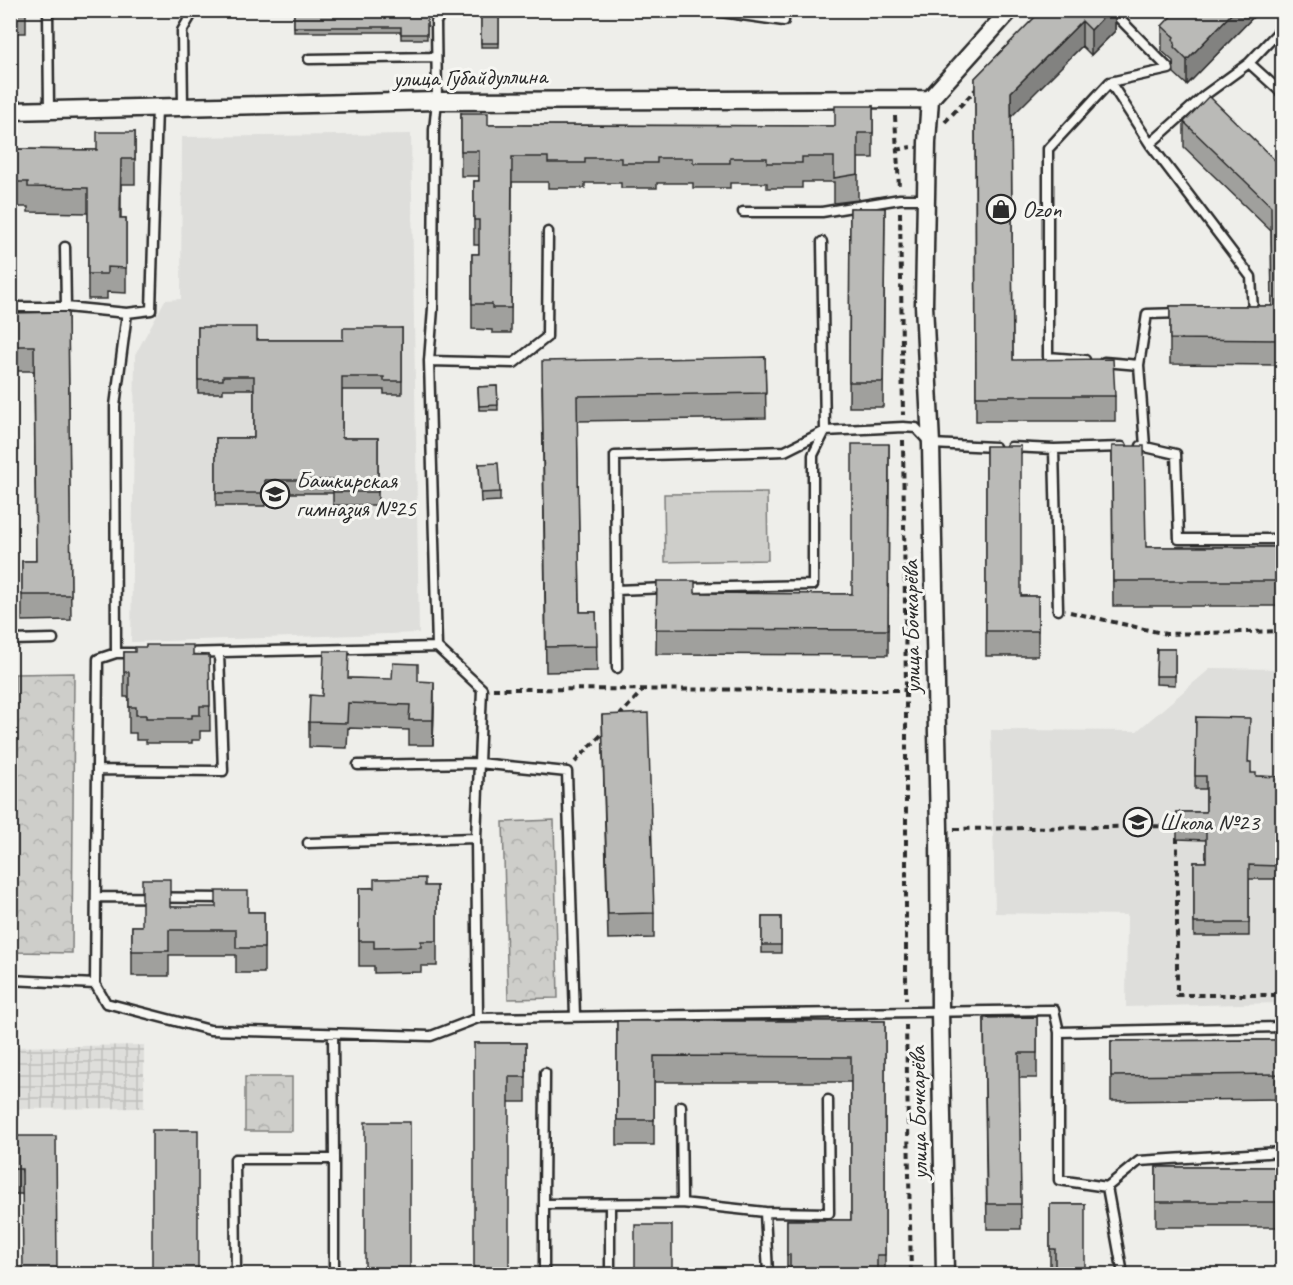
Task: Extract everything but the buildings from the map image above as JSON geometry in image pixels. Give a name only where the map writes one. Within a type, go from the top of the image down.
[{"type":"street","points":[[930,99],[1011,10]]},
{"type":"street","name":"улица Губайдуллина","points":[[10,111],[437,101],[930,99]]},
{"type":"street","name":"улица Бочкарёва","points":[[930,99],[924,305],[931,444],[945,1275]]},
{"type":"lane","points":[[48,10],[49,111]]},
{"type":"lane","points":[[183,106],[182,31],[194,10]]},
{"type":"lane","points":[[443,10],[436,22],[437,101],[434,130],[432,308],[429,361],[437,646],[482,689],[476,838],[478,1018]]},
{"type":"lane","points":[[707,10],[784,21],[784,10]]},
{"type":"lane","points":[[1112,10],[1169,69],[1110,82],[1048,149],[1048,357],[1139,365]]},
{"type":"lane","points":[[1150,144],[1205,95],[1249,63],[1282,28]]},
{"type":"lane","points":[[309,59],[436,57]]},
{"type":"lane","points":[[1249,63],[1282,93]]},
{"type":"lane","points":[[1110,82],[1150,144],[1251,277],[1253,312],[1241,312]]},
{"type":"lane","points":[[10,307],[66,307],[128,313],[151,310],[157,107]]},
{"type":"lane","points":[[743,212],[822,213],[900,199],[927,199]]},
{"type":"lane","points":[[429,361],[514,363],[547,337],[548,232]]},
{"type":"lane","points":[[616,590],[813,585],[813,455],[825,431],[822,242]]},
{"type":"lane","points":[[65,247],[66,307]]},
{"type":"lane","points":[[116,653],[115,406],[128,313]]},
{"type":"lane","points":[[1145,446],[1139,365],[1147,314],[1194,313]]},
{"type":"lane","points":[[616,668],[615,456],[785,451],[825,431],[903,427],[916,428],[931,444],[1054,449],[1145,446],[1176,454],[1179,539],[1282,539]]},
{"type":"lane","points":[[1054,449],[1058,610]]},
{"type":"lane","points":[[10,640],[53,639]]},
{"type":"lane","points":[[173,653],[437,646]]},
{"type":"lane","points":[[139,653],[116,653],[98,659],[95,984],[106,1003],[210,1030],[431,1036],[478,1018],[1054,1010],[1059,1032],[1059,1180],[1107,1187],[1139,1161],[1282,1153]]},
{"type":"lane","points":[[97,770],[223,771],[219,653]]},
{"type":"lane","points":[[358,765],[479,763],[567,772],[575,1016]]},
{"type":"lane","points":[[309,843],[476,838]]},
{"type":"lane","points":[[96,897],[233,898]]},
{"type":"lane","points":[[10,980],[95,984]]},
{"type":"lane","points":[[1059,1032],[1282,1027]]},
{"type":"lane","points":[[333,1034],[334,1275]]},
{"type":"lane","points":[[544,1275],[545,1073]]},
{"type":"lane","points":[[544,1204],[682,1203],[765,1212],[830,1213],[828,1100]]},
{"type":"lane","points":[[681,1106],[682,1203]]},
{"type":"lane","points":[[236,1275],[235,1159],[334,1159]]},
{"type":"lane","points":[[1107,1187],[1123,1275]]},
{"type":"lane","points":[[609,1204],[610,1275]]},
{"type":"lane","points":[[765,1212],[768,1275]]},
{"type":"path","points":[[960,106],[983,82]]},
{"type":"path","points":[[897,150],[900,199],[903,427],[906,1011],[911,1275]]},
{"type":"path","points":[[1058,610],[1166,634],[1282,631]]},
{"type":"path","points":[[482,689],[906,690]]},
{"type":"path","points":[[567,772],[643,690]]},
{"type":"path","points":[[939,829],[1177,826],[1177,995],[1282,995]]},
{"type":"shaded area","name":"Башкирская гимназия №25","points":[[411,134],[419,633],[131,642],[135,355],[165,300],[181,299],[182,137]]},
{"type":"shaded area","name":"Школа №23","points":[[1211,668],[1282,669],[1282,1003],[1126,1007],[1127,915],[995,913],[991,730],[1137,731]]},
{"type":"shaded area","points":[[144,1045],[144,1108],[11,1109],[11,1047]]},
{"type":"green space","points":[[767,493],[768,560],[665,562],[664,494]]},
{"type":"green space","points":[[74,673],[72,953],[14,952],[15,674]]},
{"type":"green space","points":[[554,820],[558,998],[508,999],[503,822]]},
{"type":"green space","points":[[245,1077],[292,1077],[292,1131],[245,1131]]},
{"type":"place","name":"Ozon","points":[[1001,209]]},
{"type":"place","name":"Башкирская гимназия №25","points":[[275,494]]},
{"type":"place","name":"Школа №23","points":[[1138,822]]}]
